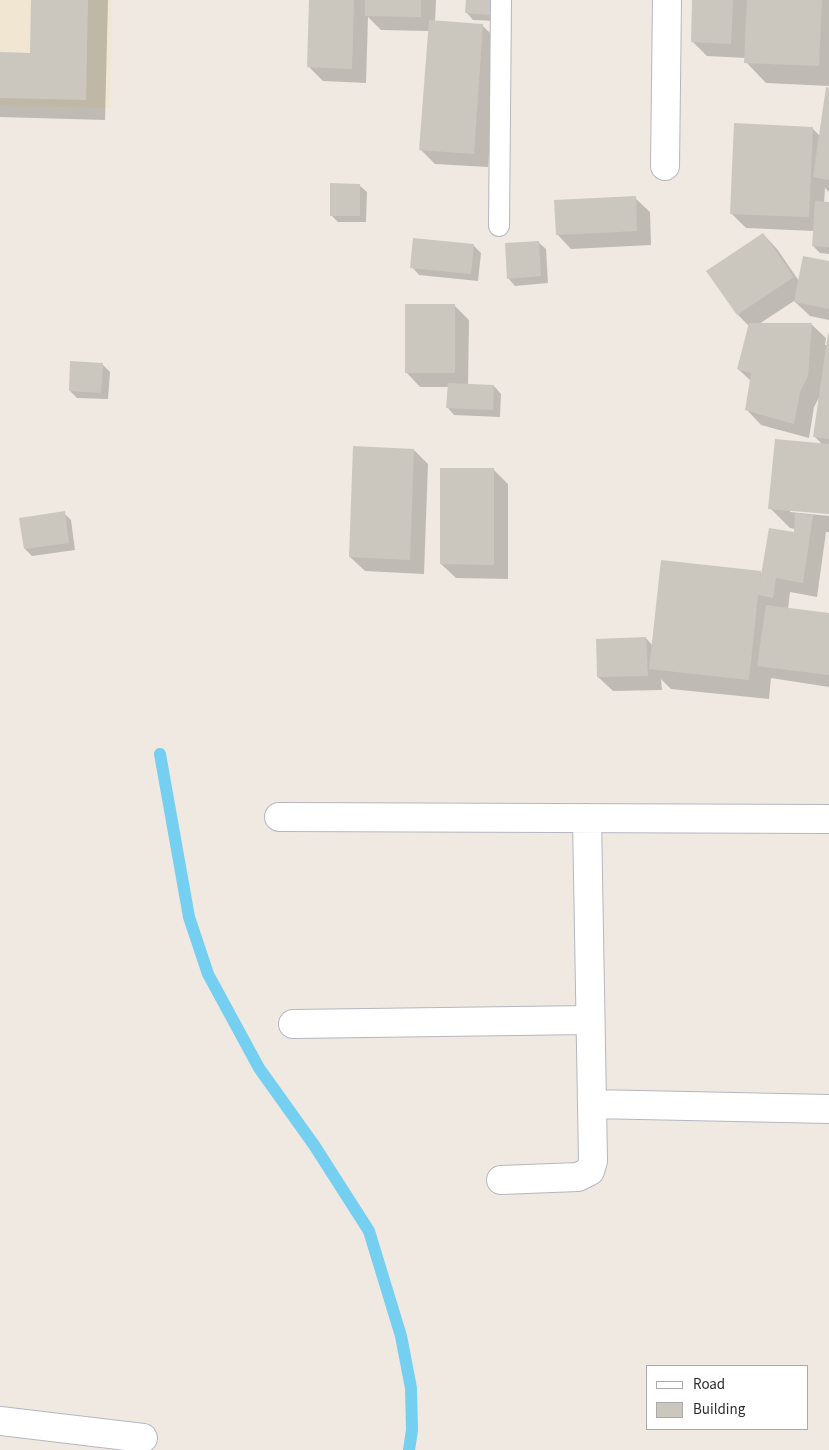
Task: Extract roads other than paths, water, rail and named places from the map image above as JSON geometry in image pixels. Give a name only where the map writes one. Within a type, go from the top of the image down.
[{"type":"street","points":[[665,166],[667,0]]},
{"type":"street","points":[[279,817],[829,819]]},
{"type":"street","points":[[501,1180],[578,1177],[590,1170],[593,1161],[587,818]]},
{"type":"street","points":[[293,1024],[590,1020]]},
{"type":"street","points":[[592,1104],[829,1109]]},
{"type":"street","points":[[0,1421],[143,1438]]},
{"type":"lane","points":[[499,226],[501,0]]},
{"type":"waterway","points":[[160,754],[189,917],[208,974],[259,1068],[314,1145],[369,1231],[401,1336],[411,1388],[412,1430],[409,1450]]}]
